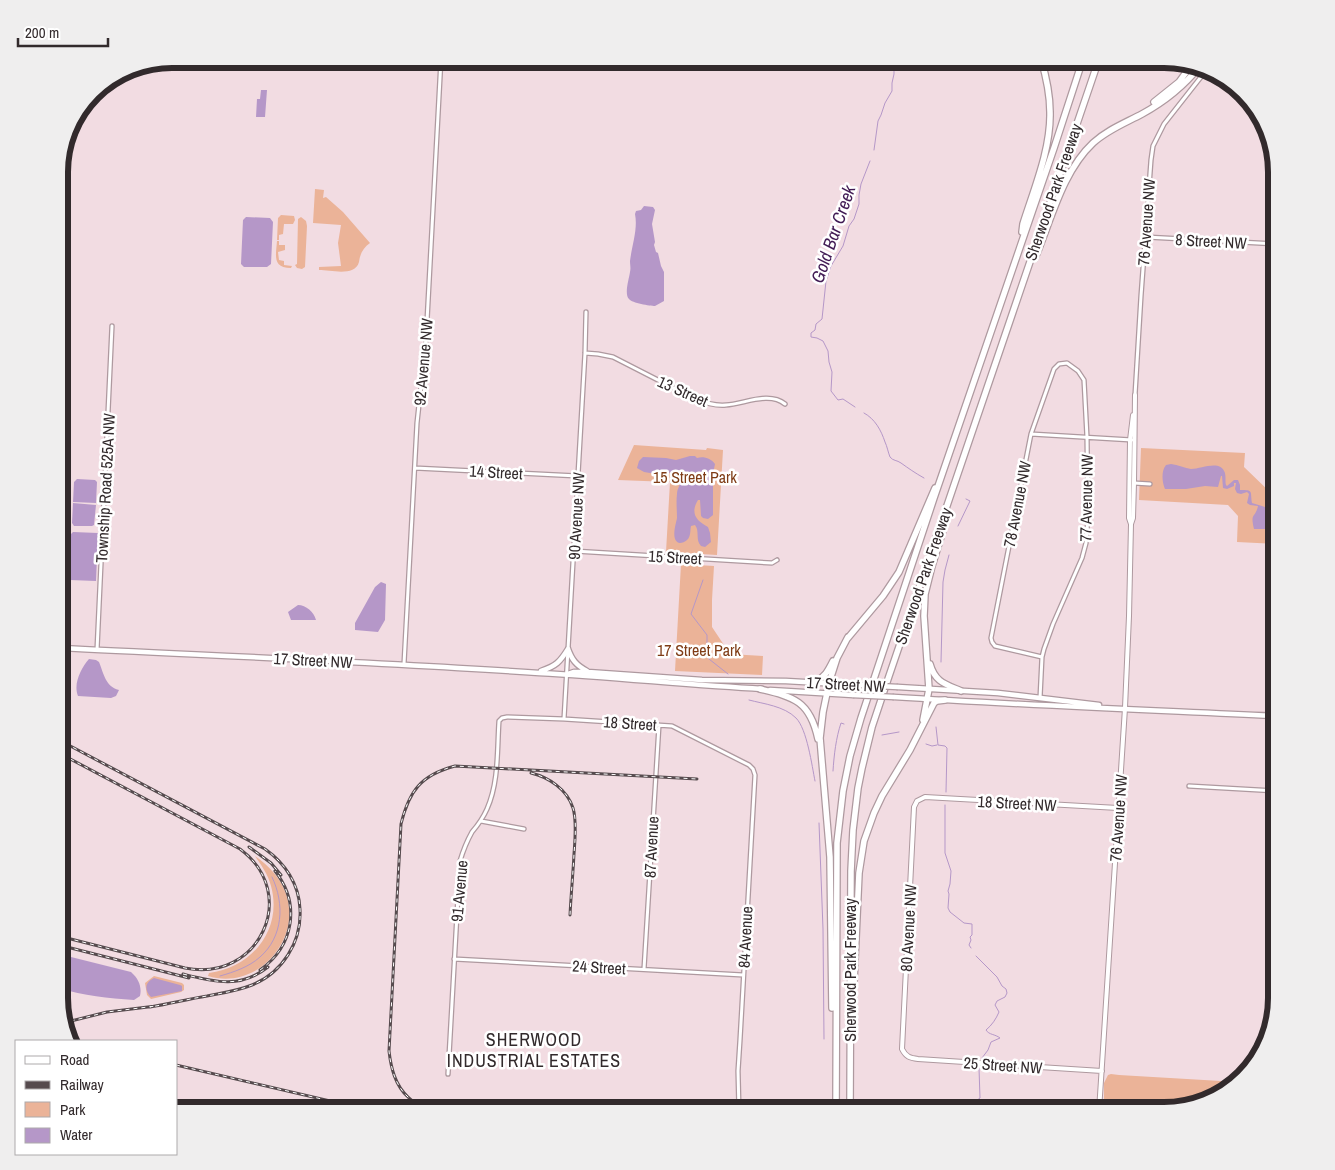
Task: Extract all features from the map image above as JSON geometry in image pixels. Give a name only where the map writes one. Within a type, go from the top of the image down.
[{"type":"highway","points":[[1021,243],[1023,224],[1046,149],[1049,130],[1049,95],[1043,68]]},
{"type":"highway","name":"Sherwood Park Freeway","points":[[836,1102],[837,851],[843,790],[850,756],[861,718],[1080,68]]},
{"type":"highway","name":"Sherwood Park Freeway","points":[[850,1102],[851,851],[855,808],[866,749],[879,705],[1096,68]]},
{"type":"highway","points":[[1119,126],[1166,93],[1179,82],[1188,70]]},
{"type":"highway","points":[[1029,266],[1035,258],[1064,186],[1077,162],[1093,143],[1101,136],[1151,109],[1175,92],[1195,72]]},
{"type":"highway","points":[[815,682],[823,678],[841,646],[883,596],[898,572],[930,496],[944,471]]},
{"type":"highway","points":[[920,731],[929,689],[924,616],[925,594],[956,480]]},
{"type":"highway","points":[[820,751],[822,720],[828,683],[837,658],[848,637]]},
{"type":"highway","points":[[926,647],[931,668],[937,678],[946,685],[961,691]]},
{"type":"highway","points":[[760,689],[788,697],[804,707],[812,718],[820,751],[830,858],[833,1056],[836,1082]]},
{"type":"highway","points":[[850,1015],[853,998],[859,873],[864,841],[882,796],[910,750],[934,703],[945,700]]},
{"type":"main road","name":"17 Street NW","points":[[68,648],[404,664],[567,674],[636,681],[1040,706],[1125,708],[1268,716]]},
{"type":"main road","points":[[568,649],[576,666],[588,672]]},
{"type":"main road","points":[[538,672],[555,666],[568,649]]},
{"type":"main road","name":"17 Street NW","points":[[567,674],[588,672],[702,680],[815,682],[998,693],[1125,708]]},
{"type":"street","name":"92 Avenue NW","points":[[404,664],[417,423],[426,340],[441,68]]},
{"type":"street","name":"76 Avenue NW","points":[[1131,524],[1129,518],[1135,395],[1151,160],[1155,140],[1164,124],[1203,75]]},
{"type":"street","name":"8 Street NW","points":[[1146,237],[1267,244]]},
{"type":"street","name":"90 Avenue NW","points":[[564,719],[586,312]]},
{"type":"street","name":"Township Road 525A NW","points":[[97,650],[112,326]]},
{"type":"street","name":"13 Street","points":[[585,353],[613,357],[695,399],[709,404],[728,405],[758,399],[777,400],[786,404]]},
{"type":"street","name":"77 Avenue NW","points":[[1040,698],[1042,658],[1053,624],[1082,558],[1086,543],[1088,517],[1084,380],[1078,371],[1067,363],[1060,364],[1055,368]]},
{"type":"street","name":"78 Avenue NW","points":[[1042,658],[997,646],[993,644],[991,638],[1031,434],[1055,368]]},
{"type":"street","points":[[1031,434],[1133,440]]},
{"type":"street","name":"76 Avenue NW","points":[[1100,1102],[1125,708],[1134,484],[1133,440]]},
{"type":"street","name":"14 Street","points":[[415,468],[578,476]]},
{"type":"street","points":[[1134,484],[1150,484]]},
{"type":"street","name":"15 Street","points":[[574,551],[772,563],[777,560]]},
{"type":"street","name":"18 Street","points":[[502,718],[564,719],[672,726],[749,765]]},
{"type":"street","name":"91 Avenue","points":[[448,1074],[460,861],[465,845],[487,810],[495,782],[499,721],[502,718]]},
{"type":"street","name":"87 Avenue","points":[[644,969],[659,725]]},
{"type":"street","name":"84 Avenue","points":[[739,1102],[738,1071],[755,775],[749,765]]},
{"type":"street","points":[[1189,786],[1268,791]]},
{"type":"street","name":"18 Street NW","points":[[917,801],[926,798],[1118,808]]},
{"type":"street","name":"80 Avenue NW","points":[[905,1055],[902,1049],[914,807],[917,801]]},
{"type":"street","points":[[481,821],[524,830]]},
{"type":"street","name":"24 Street","points":[[454,959],[743,975]]},
{"type":"street","name":"25 Street NW","points":[[905,1055],[918,1059],[1102,1071]]},
{"type":"green space","points":[[315,189],[324,190],[323,198],[326,197],[343,212],[370,243],[364,249],[357,267],[353,270],[342,272],[319,270],[319,267],[341,266],[338,243],[341,225],[313,223]]},
{"type":"green space","points":[[281,215],[294,216],[295,220],[293,224],[284,224],[283,234],[279,235],[279,240],[277,240],[278,218]]},
{"type":"green space","points":[[301,217],[306,221],[307,226],[305,267],[302,269],[297,268],[295,265],[297,264],[298,219]]},
{"type":"green space","points":[[277,241],[279,241],[279,245],[285,245],[285,250],[278,252],[279,260],[284,261],[284,265],[292,266],[291,268],[281,266],[276,260]]},
{"type":"green space","name":"15 Street Park","points":[[634,445],[723,450],[717,555],[666,552],[670,482],[618,480]]},
{"type":"green space","points":[[1141,448],[1245,453],[1244,467],[1267,490],[1267,544],[1237,542],[1238,516],[1228,505],[1139,500]]},
{"type":"green space","name":"17 Street Park","points":[[681,564],[714,566],[712,627],[730,654],[763,656],[762,675],[675,671]]},
{"type":"green space","points":[[255,856],[274,872],[286,894],[289,912],[287,929],[281,945],[271,958],[258,969],[243,976],[226,979],[208,976],[209,973],[225,970],[251,955],[261,944],[268,931],[274,902],[271,886]]},
{"type":"green space","points":[[154,976],[182,983],[184,990],[151,999],[147,995],[145,983]]},
{"type":"green space","points":[[1108,1075],[1227,1081],[1204,1095],[1184,1101],[1106,1102],[1104,1100],[1104,1083]]},
{"type":"water","points":[[261,90],[267,90],[265,117],[256,117],[257,99],[260,99]]},
{"type":"water","points":[[644,206],[653,207],[655,210],[652,224],[654,245],[664,272],[664,301],[655,306],[634,302],[629,299],[627,294],[635,231],[635,214],[636,211],[641,210]]},
{"type":"water","points":[[246,217],[270,218],[273,222],[271,264],[267,267],[244,267],[241,264],[243,220]]},
{"type":"water","points":[[690,456],[707,458],[715,464],[713,474],[713,515],[708,519],[701,516],[700,500],[698,500],[694,509],[697,519],[708,527],[710,533],[711,542],[705,547],[699,544],[695,525],[691,526],[690,535],[686,541],[680,543],[675,539],[677,492],[681,476],[666,472],[662,475],[644,472],[637,468],[639,461],[643,457],[676,460]]},
{"type":"water","points":[[1171,464],[1191,469],[1219,466],[1225,473],[1227,486],[1234,480],[1238,480],[1240,490],[1248,490],[1250,492],[1252,503],[1267,508],[1267,529],[1254,529],[1253,518],[1258,506],[1247,503],[1249,494],[1247,492],[1237,493],[1235,489],[1236,483],[1227,489],[1223,488],[1221,476],[1218,487],[1165,489],[1163,470],[1166,465]]},
{"type":"water","points":[[77,479],[95,480],[97,482],[96,503],[73,502],[74,482]]},
{"type":"water","points":[[73,503],[96,505],[94,525],[74,526],[72,523]]},
{"type":"water","points":[[73,532],[98,533],[96,581],[70,580],[68,578],[71,534]]},
{"type":"water","points":[[381,582],[386,584],[385,620],[378,632],[355,630],[355,623],[375,587]]},
{"type":"water","points":[[298,605],[304,606],[309,610],[316,620],[291,620],[288,612]]},
{"type":"water","points":[[89,659],[99,662],[108,683],[119,690],[116,696],[111,698],[78,696],[76,686],[83,667]]},
{"type":"water","points":[[68,956],[131,972],[136,977],[141,989],[140,996],[134,1000],[68,991]]},
{"type":"water","points":[[154,978],[180,985],[182,986],[182,991],[151,997],[147,992],[147,984]]},
{"type":"waterway","name":"Gold Bar Creek","points":[[874,150],[878,121],[892,91],[894,68]]},
{"type":"waterway","name":"Gold Bar Creek","points":[[855,407],[843,399],[838,400],[831,391],[832,372],[828,351],[823,341],[811,337],[811,333],[815,330],[816,324],[822,319],[826,281],[831,266],[843,246],[849,226],[854,219],[859,204],[861,184],[870,161]]},
{"type":"waterway","name":"Gold Bar Creek","points":[[864,413],[871,418],[879,429],[890,457],[924,478]]},
{"type":"waterway","name":"Gold Bar Creek","points":[[958,526],[970,501],[966,499]]},
{"type":"waterway","name":"Gold Bar Creek","points":[[941,662],[943,582],[949,555]]},
{"type":"waterway","points":[[703,580],[691,614],[707,635],[707,655],[709,659],[728,674]]},
{"type":"waterway","points":[[749,700],[780,708],[796,718],[806,739],[815,781]]},
{"type":"waterway","points":[[833,771],[838,735],[841,723],[844,724]]},
{"type":"waterway","name":"Gold Bar Creek","points":[[936,727],[938,745],[947,748],[946,792]]},
{"type":"waterway","points":[[882,735],[899,732]]},
{"type":"waterway","points":[[926,744],[937,745]]},
{"type":"waterway","name":"Gold Bar Creek","points":[[945,805],[945,853],[951,871],[948,908],[950,912],[964,923],[972,924],[972,935],[969,945],[971,948]]},
{"type":"waterway","points":[[819,823],[823,929],[824,1039]]},
{"type":"waterway","points":[[220,976],[241,969],[256,961],[268,949],[273,940],[280,920],[280,909],[279,898],[272,877]]},
{"type":"waterway","name":"Gold Bar Creek","points":[[976,956],[997,977],[1007,993],[1005,997],[997,1001],[995,1005],[999,1012],[994,1022],[986,1030],[1000,1038],[991,1042],[982,1058]]},
{"type":"waterway","name":"Gold Bar Creek","points":[[975,1102],[980,1098],[979,1068]]},
{"type":"railway","points":[[68,745],[265,849],[285,868],[297,891],[300,909],[298,933],[288,955],[272,973],[263,980],[241,989],[150,1007]]},
{"type":"railway","points":[[68,758],[240,849],[258,868],[268,889],[269,910],[263,931],[251,949],[233,962],[211,969],[185,968],[68,938]]},
{"type":"railway","points":[[414,1102],[397,1082],[392,1070],[389,1051],[401,824],[408,802],[418,786],[433,774],[455,766],[697,779]]},
{"type":"railway","points":[[531,773],[544,777],[556,785],[566,795],[573,808],[575,831],[570,915]]},
{"type":"railway","points":[[249,847],[271,863],[281,875]]},
{"type":"railway","points":[[260,970],[280,949],[287,937],[290,924],[291,910],[288,897],[275,871]]},
{"type":"railway","points":[[68,947],[189,978]]},
{"type":"railway","points":[[183,974],[227,982],[237,981],[258,974],[268,967]]},
{"type":"railway","points":[[70,1021],[107,1012],[156,1006]]},
{"type":"railway","points":[[178,1065],[334,1102]]},
{"type":"district","name":"SHERWOOD INDUSTRIAL ESTATES","points":[[534,1049]]}]
